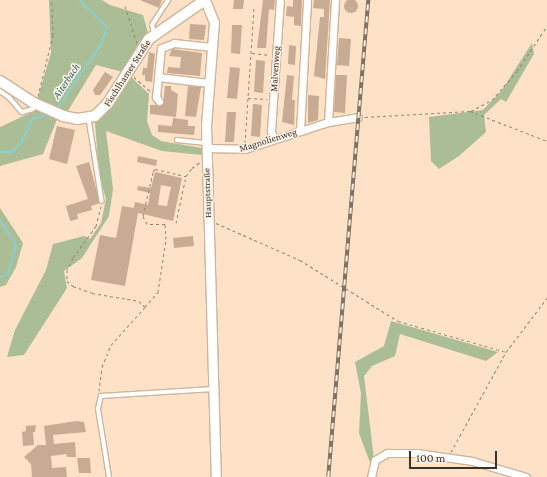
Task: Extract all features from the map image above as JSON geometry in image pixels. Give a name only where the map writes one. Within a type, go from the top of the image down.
[{"type":"main road","name":"Fischlhamer Straße","points":[[89,118],[104,108],[139,51],[154,34],[205,0]]},
{"type":"main road","points":[[0,81],[36,104],[62,116],[77,119],[89,118]]},
{"type":"street","name":"Hauptstraße","points":[[205,0],[214,19],[209,83],[206,160],[216,477]]},
{"type":"street","name":"Malvenweg","points":[[274,139],[272,131],[280,0]]},
{"type":"street","points":[[300,130],[307,0]]},
{"type":"street","points":[[328,122],[335,0]]},
{"type":"street","points":[[159,102],[156,93],[162,47],[174,43],[212,47]]},
{"type":"street","points":[[158,77],[209,83]]},
{"type":"street","name":"Magnolienweg","points":[[206,146],[245,149],[328,122],[358,117]]},
{"type":"street","points":[[371,477],[375,460],[384,453],[417,453],[477,462],[526,477]]},
{"type":"lane","points":[[154,34],[152,25],[168,0]]},
{"type":"lane","points":[[0,91],[9,97],[22,112],[33,109],[36,104]]},
{"type":"lane","points":[[89,118],[102,201]]},
{"type":"lane","points":[[177,140],[206,146]]},
{"type":"lane","points":[[109,477],[106,466],[98,409],[101,396],[213,389]]},
{"type":"path","points":[[36,104],[52,35],[52,0]]},
{"type":"path","points":[[125,6],[134,26],[139,51]]},
{"type":"path","points":[[245,149],[254,8]]},
{"type":"path","points":[[358,117],[470,111],[492,100],[517,71],[547,26]]},
{"type":"path","points":[[251,53],[267,54]]},
{"type":"path","points":[[128,70],[146,89],[156,93]]},
{"type":"path","points":[[248,98],[264,99]]},
{"type":"path","points":[[470,111],[547,141]]},
{"type":"path","points":[[176,223],[186,176],[195,164],[206,160]]},
{"type":"path","points":[[101,396],[98,389],[102,367],[111,345],[158,292],[166,239],[165,224],[147,224],[143,216],[153,172],[155,169],[186,176]]},
{"type":"path","points":[[102,201],[96,226],[73,258],[67,270],[67,281],[73,286],[92,293],[139,301],[145,307]]},
{"type":"path","points":[[208,221],[300,260],[398,321],[506,352]]},
{"type":"path","points":[[450,459],[451,448],[506,352],[547,298]]},
{"type":"green space","points":[[49,0],[102,0],[110,5],[143,15],[148,33],[140,41],[123,72],[96,65],[66,114],[37,100],[51,53]]},
{"type":"green space","points":[[532,43],[534,54],[506,102],[501,99],[484,115],[486,132],[459,156],[439,169],[431,161],[429,117],[483,110],[502,90]]},
{"type":"green space","points":[[130,76],[149,94],[147,121],[152,135],[161,141],[202,148],[202,155],[162,151],[106,131],[113,189],[109,216],[82,258],[64,271],[67,288],[24,355],[7,357],[15,330],[46,270],[53,244],[84,236],[90,239],[101,223],[106,199],[99,175],[95,122],[105,114]]},
{"type":"green space","points":[[39,109],[58,117],[43,154],[0,166],[0,127]]},
{"type":"green space","points":[[0,208],[23,243],[16,267],[6,285],[0,287]]},
{"type":"green space","points":[[391,321],[498,352],[486,361],[400,334],[395,356],[372,366],[364,376],[374,459],[372,468],[359,433],[361,393],[355,362],[384,346]]},
{"type":"building","points":[[351,-1],[356,1],[358,6],[356,11],[351,13],[346,11],[344,6],[346,1]]},
{"type":"building","points":[[140,0],[162,0],[159,8]]},
{"type":"building","points":[[234,0],[244,0],[243,9],[233,9]]},
{"type":"building","points":[[263,0],[275,0],[274,10],[269,9],[266,48],[257,48]]},
{"type":"building","points":[[293,0],[302,0],[301,26],[294,25],[294,17],[286,16],[287,6],[293,7]]},
{"type":"building","points":[[314,0],[330,0],[325,79],[314,76],[320,17],[324,17],[324,9],[313,8]]},
{"type":"building","points":[[190,24],[206,25],[204,40],[189,39]]},
{"type":"building","points":[[232,25],[242,25],[240,54],[231,53]]},
{"type":"building","points":[[339,38],[351,39],[349,66],[337,65]]},
{"type":"building","points":[[289,45],[296,46],[295,65],[288,64]]},
{"type":"building","points":[[172,49],[202,53],[200,76],[167,73],[168,67],[180,68],[181,57],[169,56]]},
{"type":"building","points":[[149,52],[155,54],[152,82],[145,81],[145,75],[142,75],[143,68],[147,68]]},
{"type":"building","points":[[256,60],[265,61],[263,93],[254,92]]},
{"type":"building","points":[[230,67],[240,68],[237,99],[227,98]]},
{"type":"building","points":[[105,72],[113,77],[100,95],[95,95],[93,90]]},
{"type":"building","points":[[287,75],[294,76],[292,100],[295,100],[294,125],[282,122]]},
{"type":"building","points":[[336,75],[347,75],[345,113],[334,112]]},
{"type":"building","points":[[165,86],[171,86],[171,90],[178,94],[176,117],[150,114],[150,105],[163,105]]},
{"type":"building","points":[[188,86],[201,87],[196,117],[185,116]]},
{"type":"building","points":[[308,95],[319,96],[318,120],[308,123]]},
{"type":"building","points":[[253,104],[262,105],[260,137],[251,136]]},
{"type":"building","points":[[227,112],[236,112],[234,142],[225,142]]},
{"type":"building","points":[[173,118],[188,120],[188,126],[195,126],[194,135],[158,132],[158,125],[172,126]]},
{"type":"building","points":[[57,126],[75,130],[67,164],[49,159]]},
{"type":"building","points":[[138,156],[157,160],[156,166],[137,162]]},
{"type":"building","points":[[89,162],[100,203],[91,206],[92,210],[77,214],[78,219],[70,221],[66,206],[88,199],[76,166]]},
{"type":"building","points":[[155,172],[182,178],[173,221],[138,213],[125,286],[91,280],[100,235],[116,238],[122,206],[134,208],[135,202],[148,205],[150,193],[137,190],[138,186],[151,188]],"holes":[[[161,185],[171,187],[167,206],[158,205]]]},
{"type":"building","points":[[193,236],[194,246],[174,248],[173,238]]},
{"type":"building","points":[[76,421],[84,422],[86,432],[53,435],[54,444],[75,442],[76,457],[67,457],[66,454],[51,456],[52,468],[66,467],[67,477],[32,477],[31,464],[24,457],[38,445],[46,445],[44,426]]},
{"type":"building","points":[[36,425],[35,432],[33,432],[34,445],[23,446],[22,432],[26,431],[26,426]]},
{"type":"building","points":[[77,458],[90,458],[91,473],[79,473]]},
{"type":"waterway","name":"Aiterbach","points":[[57,109],[101,44],[107,27],[79,0]]},
{"type":"waterway","name":"Aiterbach","points":[[0,152],[11,152],[20,145],[32,119],[50,114]]},
{"type":"waterway","name":"Aiterbach","points":[[0,220],[16,245],[8,274],[0,277]]},
{"type":"railway","points":[[328,477],[368,0]]}]
